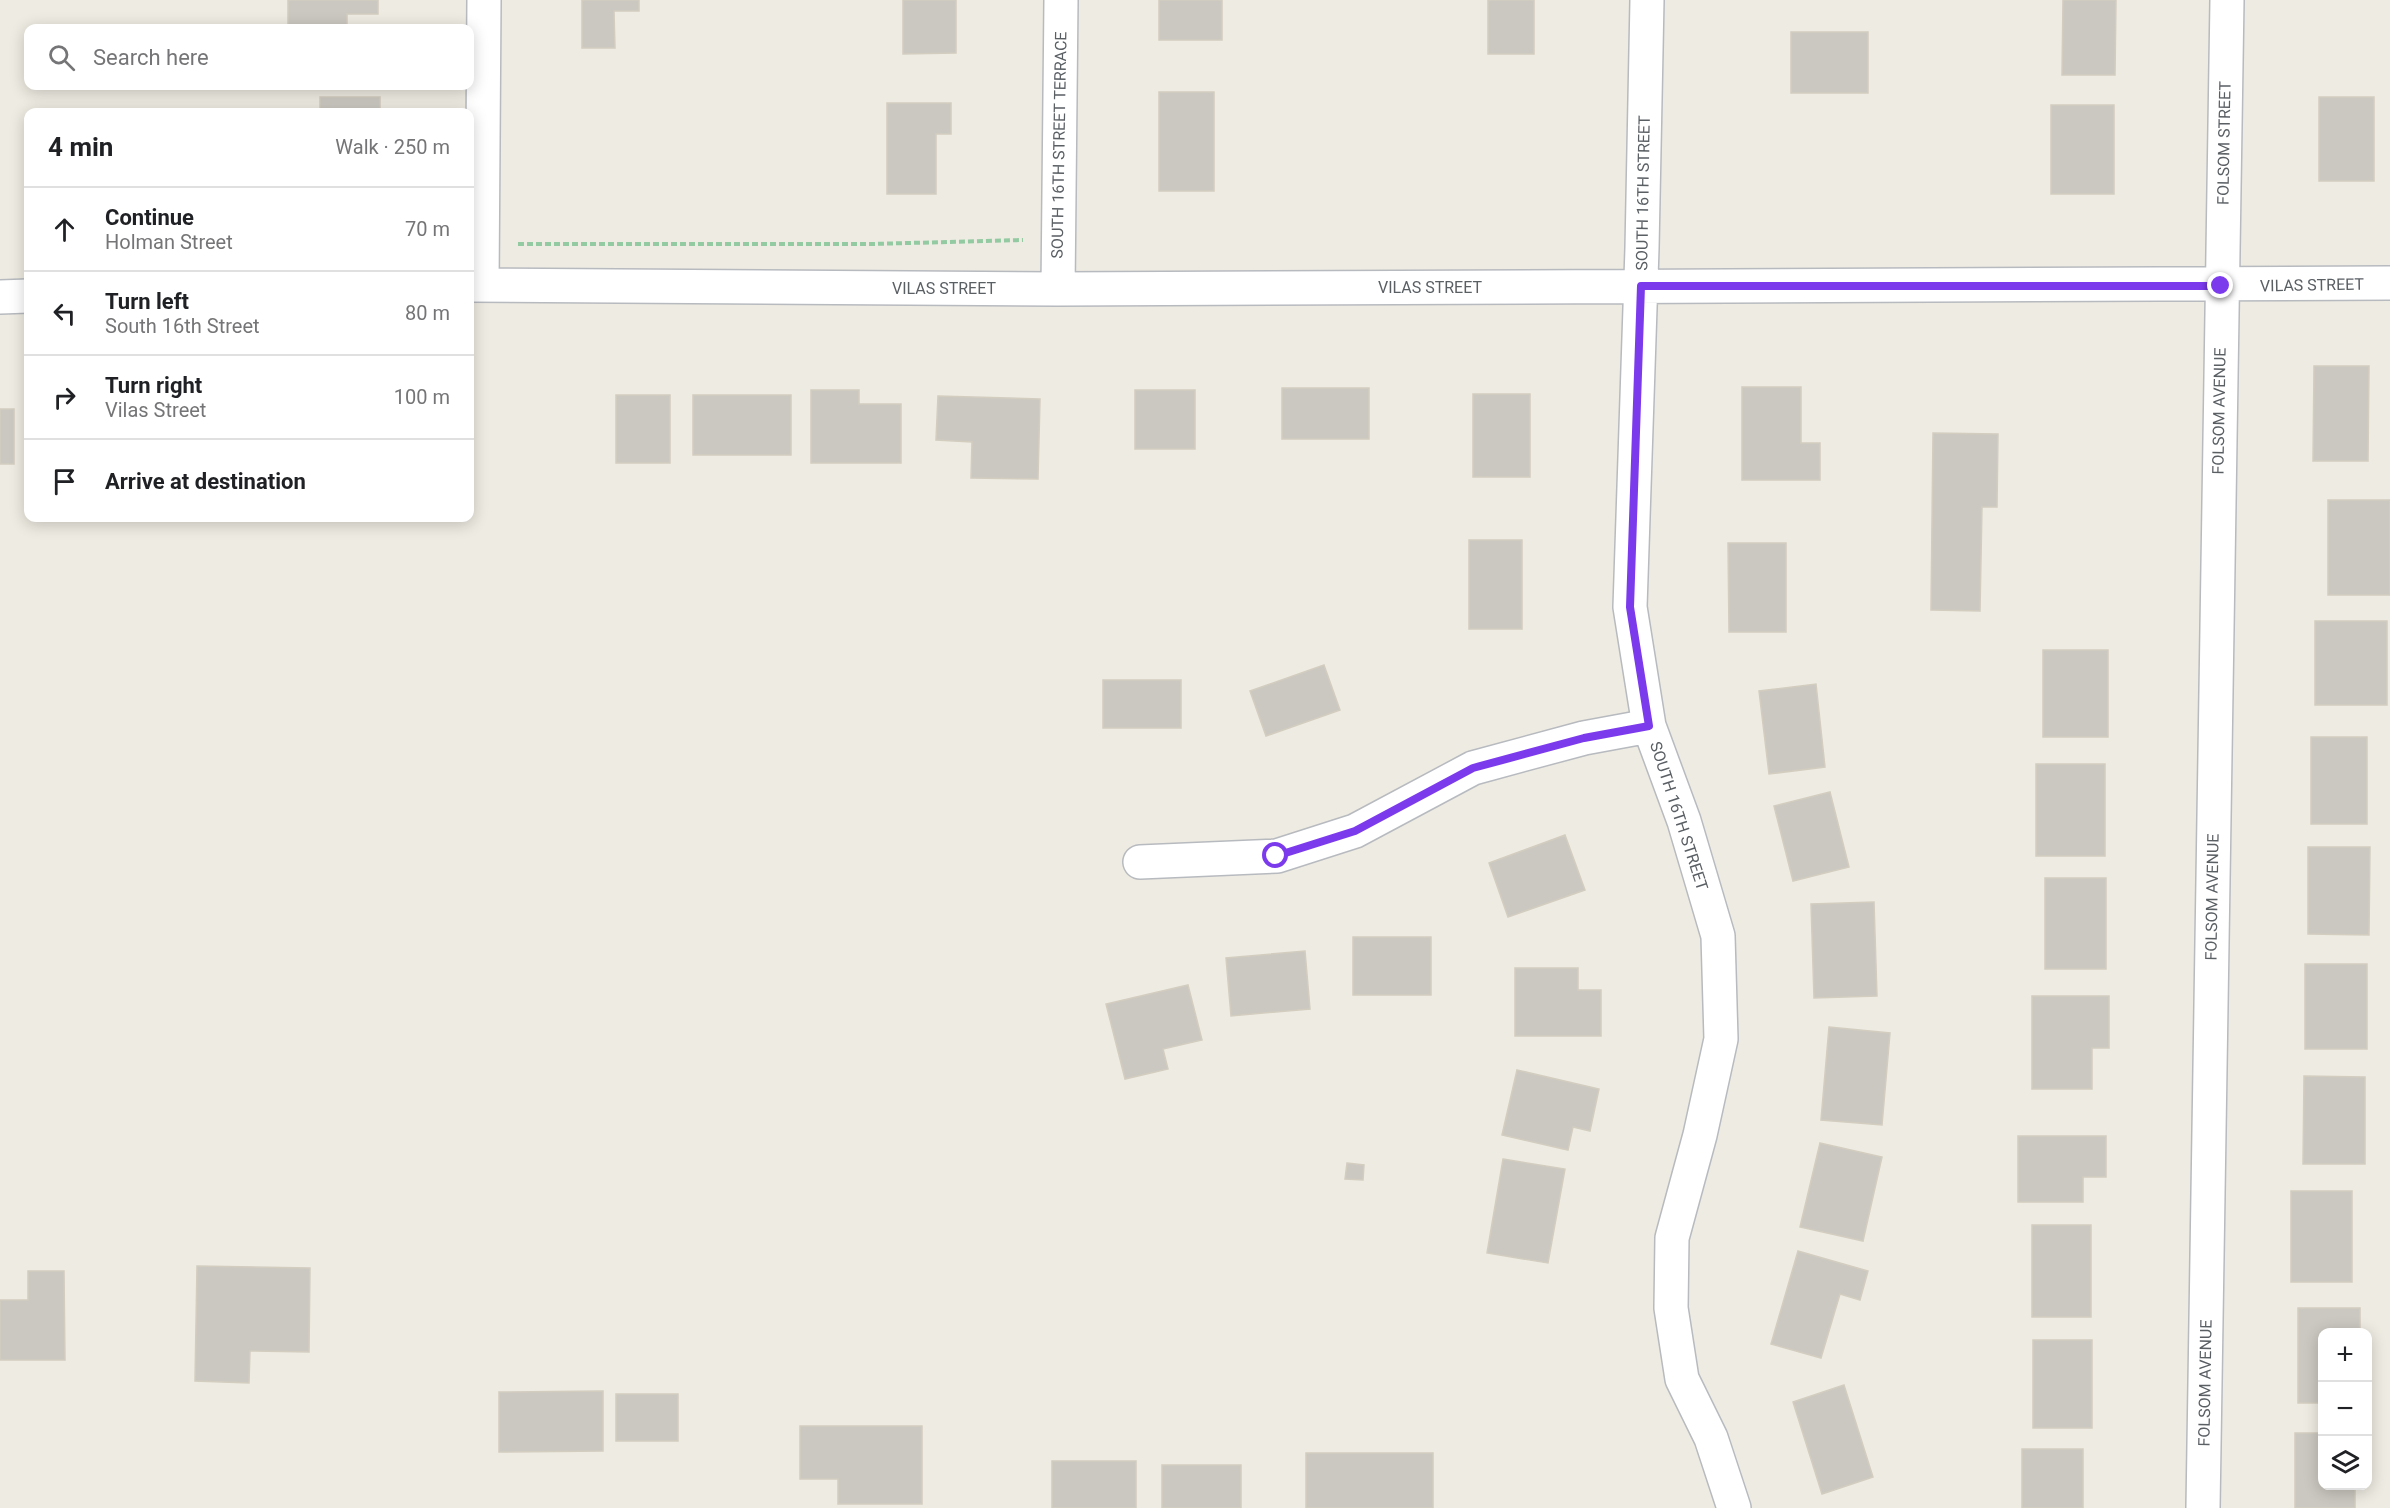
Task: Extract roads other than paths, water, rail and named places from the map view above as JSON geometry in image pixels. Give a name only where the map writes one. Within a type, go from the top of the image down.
[{"type":"street","points":[[476,285],[482,244],[484,0]]},
{"type":"street","name":"SOUTH 16TH STREET TERRACE","points":[[1058,289],[1061,0]]},
{"type":"street","name":"SOUTH 16TH STREET","points":[[1647,0],[1641,286],[1630,607],[1649,726],[1684,821],[1718,936],[1721,1039],[1700,1135],[1672,1238],[1671,1308],[1682,1379],[1711,1438],[1734,1508]]},
{"type":"street","name":"FOLSOM STREET","points":[[2221,286],[2227,0]]},
{"type":"street","name":"VILAS STREET","points":[[476,285],[1058,289],[2390,284]]},
{"type":"street","name":"FOLSOM AVENUE","points":[[2203,1508],[2221,286]]},
{"type":"street","points":[[0,297],[24,296]]},
{"type":"street","points":[[1140,862],[1276,856],[1355,831],[1473,768],[1584,738],[1649,726]]}]
